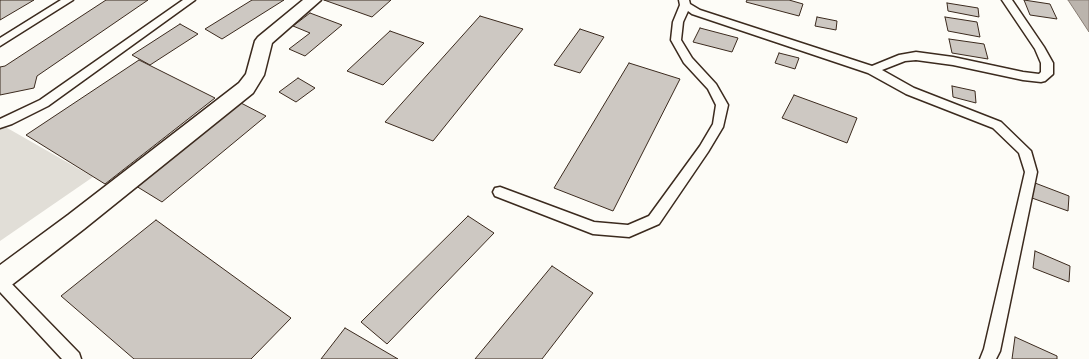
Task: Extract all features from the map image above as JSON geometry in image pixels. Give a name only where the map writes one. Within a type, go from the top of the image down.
[{"type":"street","points":[[0,280],[246,88],[255,75],[264,42],[313,0]]},
{"type":"lane","points":[[0,43],[68,0]]},
{"type":"lane","points":[[0,124],[44,103],[190,0]]},
{"type":"lane","points":[[872,70],[903,58],[916,56],[953,61],[1023,76],[1041,78],[1047,74],[1047,63],[1040,49],[1007,0]]},
{"type":"lane","points":[[500,192],[594,228],[629,231],[654,220],[704,149],[719,124],[722,105],[712,87],[688,60],[676,40],[678,22],[684,2],[696,12],[872,70],[910,91],[997,125],[1025,151],[1031,172],[992,351],[988,359]]},
{"type":"lane","points":[[0,280],[73,359]]},
{"type":"shaded area","points":[[1068,0],[1089,0],[1089,32]]},
{"type":"shaded area","points":[[2,125],[93,177],[0,241],[0,126]]},
{"type":"building","points":[[0,0],[34,0],[0,20]]},
{"type":"building","points":[[106,0],[148,0],[37,76],[34,88],[0,95],[0,67],[5,66]]},
{"type":"building","points":[[252,0],[284,0],[222,39],[205,29]]},
{"type":"building","points":[[324,0],[391,0],[372,17]]},
{"type":"building","points":[[747,0],[789,0],[803,4],[799,16],[746,2]]},
{"type":"building","points":[[1024,0],[1050,4],[1057,19],[1030,15]]},
{"type":"building","points":[[947,3],[978,8],[979,17],[948,11]]},
{"type":"building","points":[[310,13],[342,25],[305,56],[289,49],[310,33],[293,26]]},
{"type":"building","points":[[480,16],[523,29],[433,141],[385,122]]},
{"type":"building","points":[[817,17],[837,21],[836,30],[815,26]]},
{"type":"building","points":[[945,17],[977,22],[980,37],[948,31]]},
{"type":"building","points":[[180,24],[198,34],[150,65],[132,55]]},
{"type":"building","points":[[700,28],[738,38],[732,52],[693,42]]},
{"type":"building","points":[[580,29],[604,37],[580,73],[554,65]]},
{"type":"building","points":[[390,31],[424,43],[383,85],[347,71]]},
{"type":"building","points":[[949,39],[984,44],[988,59],[952,53]]},
{"type":"building","points":[[779,53],[799,58],[795,69],[775,63]]},
{"type":"building","points":[[139,60],[215,98],[105,184],[26,135]]},
{"type":"building","points":[[629,63],[680,79],[613,211],[554,188]]},
{"type":"building","points":[[298,78],[315,88],[296,102],[279,92]]},
{"type":"building","points":[[952,86],[975,91],[976,103],[953,97]]},
{"type":"building","points":[[794,95],[857,118],[847,143],[782,118]]},
{"type":"building","points":[[241,103],[266,116],[162,202],[136,186]]},
{"type":"building","points":[[1035,183],[1069,196],[1068,211],[1032,198]]},
{"type":"building","points":[[468,216],[494,233],[387,344],[361,322]]},
{"type":"building","points":[[156,220],[291,318],[251,359],[134,359],[61,296]]},
{"type":"building","points":[[1035,251],[1070,266],[1069,282],[1033,268]]},
{"type":"building","points":[[552,266],[593,293],[542,359],[475,359]]},
{"type":"building","points":[[345,328],[398,359],[321,359]]},
{"type":"building","points":[[1015,337],[1057,356],[1057,359],[1012,359]]}]
